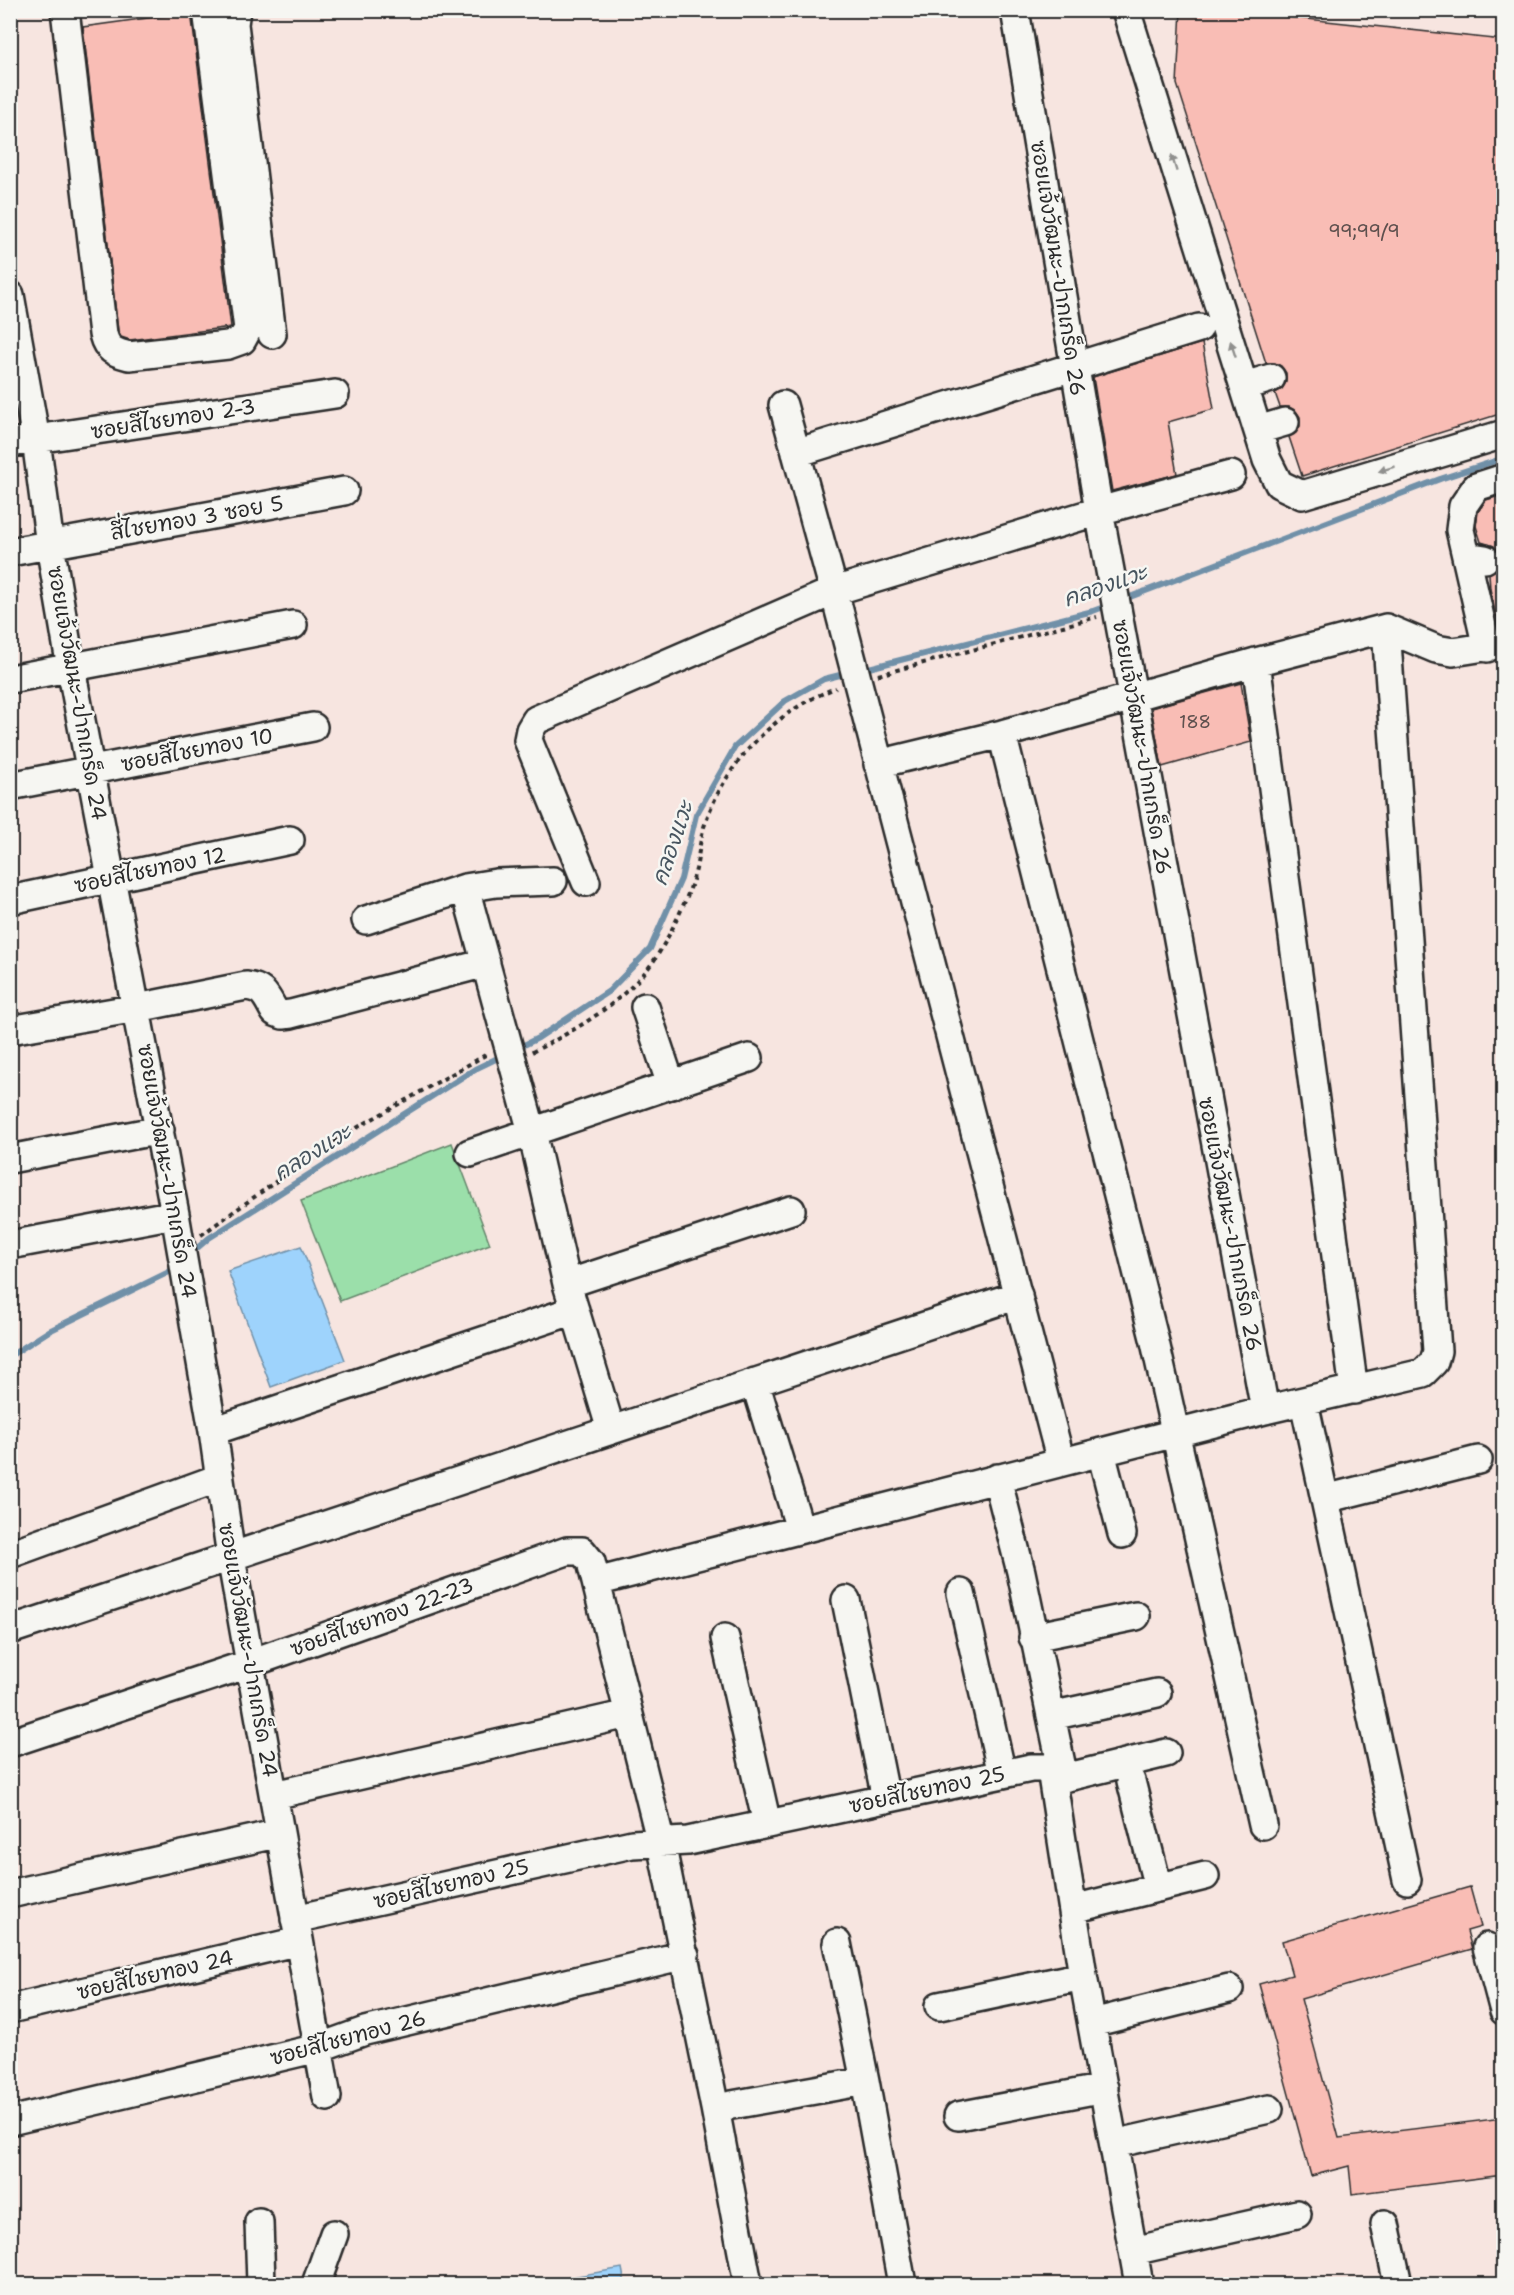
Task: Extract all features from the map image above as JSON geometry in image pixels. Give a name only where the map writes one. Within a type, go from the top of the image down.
[{"type":"street","points":[[65,10],[103,334],[106,345],[116,353],[129,356],[228,345],[242,340],[248,329],[207,10]]},
{"type":"street","points":[[236,10],[234,24],[272,333]]},
{"type":"street","name":"ซอยแจ้งวัฒนะ-ปากเกร็ด 26","points":[[1015,10],[1115,603],[1265,1410]]},
{"type":"street","points":[[1126,10],[1258,430],[1279,484],[1302,495],[1503,434]]},
{"type":"street","name":"ซอยแจ้งวัฒนะ-ปากเกร็ด 24","points":[[10,295],[23,441],[50,545],[71,668],[160,1130],[213,1431],[231,1557],[327,2097]]},
{"type":"street","points":[[796,453],[1198,328]]},
{"type":"street","points":[[1245,386],[1270,378]]},
{"type":"street","name":"ซอยสีไชยทอง 2-3","points":[[23,441],[335,394]]},
{"type":"street","points":[[783,405],[834,591],[1061,1462]]},
{"type":"street","points":[[1258,430],[1285,422]]},
{"type":"street","points":[[1413,441],[1454,448]]},
{"type":"street","points":[[586,882],[528,740],[530,730],[536,720],[834,591],[1099,511],[1231,475]]},
{"type":"street","points":[[878,764],[1002,734],[1386,628],[1436,649],[1453,652],[1495,646],[1476,557],[1460,530],[1463,506],[1476,487],[1503,478]]},
{"type":"street","name":"สี่ไชยทอง 3 ซอย 5","points":[[10,552],[344,491]]},
{"type":"street","points":[[10,679],[293,625]]},
{"type":"street","points":[[748,2284],[685,1955],[661,1843],[596,1582],[1265,1410],[1423,1373],[1434,1362],[1437,1351],[1386,628]]},
{"type":"street","points":[[1257,662],[1354,1390]]},
{"type":"street","name":"ซอยสีไชยทอง 10","points":[[10,786],[313,727]]},
{"type":"street","points":[[1002,734],[1155,1342],[1263,1826]]},
{"type":"street","name":"ซอยสีไชยทอง 12","points":[[10,900],[112,880],[290,840]]},
{"type":"street","points":[[366,920],[465,888],[496,883],[553,881]]},
{"type":"street","points":[[465,888],[532,1132],[567,1284],[611,1430]]},
{"type":"street","points":[[10,1030],[246,986],[258,987],[275,1012],[283,1015],[291,1014],[486,963]]},
{"type":"street","points":[[645,1006],[671,1085]]},
{"type":"street","points":[[470,1153],[749,1058]]},
{"type":"street","points":[[10,1159],[160,1130]]},
{"type":"street","points":[[567,1284],[791,1210]]},
{"type":"street","points":[[10,1245],[175,1214]]},
{"type":"street","points":[[10,1630],[1018,1295]]},
{"type":"street","points":[[213,1431],[575,1310]]},
{"type":"street","points":[[755,1382],[800,1529]]},
{"type":"street","points":[[1304,1402],[1407,1880]]},
{"type":"street","points":[[1101,1452],[1122,1534]]},
{"type":"street","points":[[1325,1499],[1478,1460]]},
{"type":"street","points":[[10,1554],[219,1478]]},
{"type":"street","points":[[997,1478],[1021,1572],[1064,1778],[1166,1753]]},
{"type":"street","name":"ซอยสีไชยทอง 22-23","points":[[10,1743],[251,1663],[567,1551],[582,1551],[591,1562],[596,1582]]},
{"type":"street","points":[[961,1593],[1002,1774]]},
{"type":"street","points":[[846,1600],[886,1798]]},
{"type":"street","points":[[1033,1637],[1136,1616]]},
{"type":"street","points":[[725,1638],[767,1824]]},
{"type":"street","points":[[1051,1716],[1158,1694]]},
{"type":"street","points":[[274,1795],[628,1714]]},
{"type":"street","name":"ซอยสีไชยทอง 25","points":[[297,1930],[632,1844],[688,1841],[1031,1768],[1044,1768],[1052,1776],[1083,1976],[1139,2284]]},
{"type":"street","points":[[1131,1781],[1158,1888]]},
{"type":"street","points":[[10,1894],[280,1833]]},
{"type":"street","points":[[1073,1909],[1205,1876]]},
{"type":"street","name":"ซอยสีไชยทอง 24","points":[[10,2009],[297,1930]]},
{"type":"street","points":[[837,1943],[902,2284]]},
{"type":"street","points":[[1486,1947],[1503,2011]]},
{"type":"street","name":"ซอยสีไชยทอง 26","points":[[10,2121],[318,2048],[365,2031],[685,1955]]},
{"type":"street","points":[[939,2006],[1083,1976]]},
{"type":"street","points":[[1092,2023],[1229,1989]]},
{"type":"street","points":[[715,2108],[865,2081]]},
{"type":"street","points":[[958,2116],[1104,2088]]},
{"type":"street","points":[[1114,2144],[1269,2109]]},
{"type":"street","points":[[1133,2251],[1297,2214]]},
{"type":"street","points":[[259,2222],[261,2284]]},
{"type":"street","points":[[1385,2224],[1398,2284]]},
{"type":"street","points":[[316,2284],[334,2234]]},
{"type":"path","points":[[183,1259],[330,1143],[510,1052],[574,1031],[622,996],[656,957],[679,912],[695,871],[704,825],[718,794],[744,752],[812,696],[855,671],[1115,603]]},
{"type":"green space","points":[[452,1143],[490,1244],[340,1301],[301,1201]]},
{"type":"water","points":[[301,1246],[345,1360],[271,1387],[228,1271]]},
{"type":"water","points":[[622,2268],[625,2284],[532,2284]]},
{"type":"building","points":[[1181,10],[1223,10],[1503,40],[1503,413],[1302,476],[1289,437],[1296,433],[1300,426],[1300,417],[1289,407],[1280,407],[1275,393],[1282,389],[1286,382],[1286,373],[1281,366],[1275,363],[1266,363],[1177,84]]},
{"type":"building","points":[[191,12],[231,327],[130,340],[121,337],[118,331],[83,27]]},
{"type":"building","points":[[1202,343],[1214,409],[1168,422],[1177,474],[1112,491],[1093,377]]},
{"type":"building","points":[[1503,495],[1503,626],[1496,615],[1489,574],[1498,568],[1500,554],[1494,546],[1481,542],[1476,526],[1478,512],[1486,500]]},
{"type":"building","points":[[1241,683],[1251,742],[1162,767],[1151,708]]},
{"type":"building","points":[[1470,1887],[1481,1927],[1467,1931],[1472,1949],[1301,1999],[1339,2138],[1503,2118],[1503,2175],[1352,2194],[1349,2166],[1311,2176],[1259,1984],[1292,1975],[1282,1941]]},
{"type":"waterway","name":"คลองแวะ","points":[[1122,600],[1440,479],[1504,458]]},
{"type":"waterway","name":"คลองแวะ","points":[[861,670],[1109,605]]},
{"type":"waterway","name":"คลองแวะ","points":[[516,1049],[538,1038],[609,991],[650,949],[681,879],[696,815],[735,747],[785,701],[824,679],[848,673]]},
{"type":"waterway","name":"คลองแวะ","points":[[189,1255],[209,1238],[475,1069],[504,1055]]},
{"type":"waterway","name":"คลองแวะ","points":[[10,1356],[49,1331],[169,1272],[176,1265]]}]
